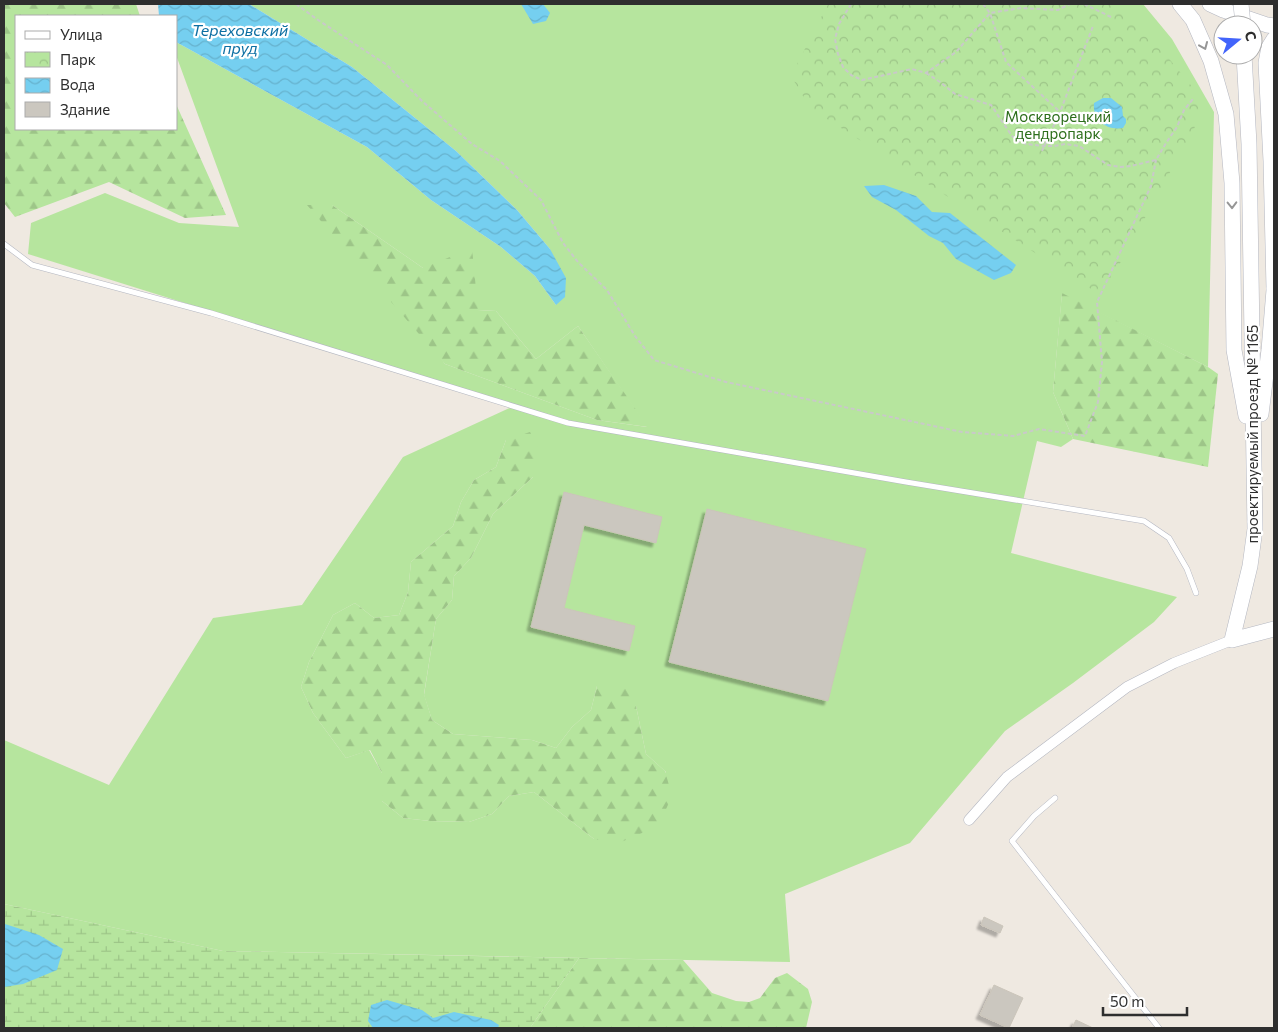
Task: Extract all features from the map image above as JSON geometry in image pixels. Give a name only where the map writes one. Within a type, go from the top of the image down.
[{"type":"street","points":[[1180,4],[1193,20],[1211,61],[1226,114],[1232,183],[1234,350],[1254,467]]},
{"type":"street","points":[[1210,4],[1274,26]]},
{"type":"street","points":[[1254,467],[1269,350],[1274,289],[1271,161],[1266,63],[1269,47],[1274,39]]},
{"type":"street","name":"проектируемый проезд № 1165","points":[[1232,640],[1250,566],[1255,530],[1249,144],[1245,65]]},
{"type":"street","points":[[969,820],[1007,776],[1127,687],[1174,663],[1232,640],[1274,629]]},
{"type":"lane","points":[[4,244],[32,265],[211,313],[568,423],[1144,521],[1169,538],[1187,569],[1196,593]]},
{"type":"lane","points":[[1055,798],[1034,816],[1012,841],[1158,1028]]},
{"type":"path","points":[[296,4],[386,65],[429,107],[472,144],[500,161],[541,200],[563,243],[578,262],[606,290],[654,360],[726,382],[962,432],[1013,436],[1039,429],[1085,436],[1098,402],[1102,362],[1097,302],[1151,186],[1156,160],[1177,128],[1184,110],[1193,98]]},
{"type":"path","points":[[851,4],[839,24],[835,39],[842,67],[851,75],[862,80],[912,69],[926,73],[955,94],[991,105],[1012,136],[1026,144],[1079,146],[1108,165],[1120,167],[1156,160]]},
{"type":"path","points":[[983,4],[990,14],[1006,62],[1060,112]]},
{"type":"path","points":[[926,73],[956,52],[990,14],[1021,8],[1058,10],[1070,4]]},
{"type":"path","points":[[1084,4],[1111,17]]},
{"type":"path","points":[[1042,152],[1060,112],[1093,26]]},
{"type":"green space","points":[[4,4],[136,4],[140,15],[15,15],[15,130],[178,130],[178,108],[226,215],[185,218],[109,182],[15,217],[4,203]]},
{"type":"green space","points":[[249,4],[1143,4],[1172,39],[1214,112],[1208,367],[1062,294],[1053,392],[1073,439],[1061,447],[1037,441],[1011,553],[1177,597],[1154,622],[1005,731],[910,843],[785,894],[790,962],[223,951],[4,904],[4,740],[109,785],[213,618],[302,605],[403,457],[514,406],[28,254],[31,223],[105,193],[179,223],[239,227],[178,60],[178,43],[367,147],[431,200],[501,247],[535,276],[556,305],[550,249],[517,210],[456,151],[352,67]],"holes":[[[332,205],[423,268],[478,310],[496,311],[536,359],[578,326],[647,427],[597,420],[445,364]],[[506,440],[533,477],[493,514],[471,558],[454,576],[452,600],[436,619],[424,695],[432,720],[453,734],[532,740],[556,748],[572,727],[591,710],[597,686],[636,706],[646,754],[666,772],[594,839],[534,792],[509,796],[492,814],[469,822],[403,818],[382,801],[382,773],[369,750],[346,758],[313,713],[301,687],[309,662],[333,615],[355,603],[374,618],[399,615],[408,592],[411,562],[453,526],[461,502],[474,480],[496,467]]]},
{"type":"green space","name":"Москворецкий дендропарк","points":[[828,4],[1117,4],[1134,16],[1207,105],[1102,296],[810,108],[791,76]]},
{"type":"green space","points":[[307,205],[332,205],[423,268],[472,248],[478,310],[496,311],[536,359],[578,326],[648,427],[597,420],[445,364]]},
{"type":"green space","points":[[1062,293],[1208,367],[1218,374],[1208,467],[1073,439],[1053,392]]},
{"type":"green space","points":[[530,432],[542,454],[533,477],[493,514],[471,558],[454,576],[452,600],[436,619],[424,694],[432,720],[453,734],[532,740],[556,748],[572,727],[591,710],[597,686],[623,685],[636,706],[646,754],[665,771],[672,796],[662,818],[642,833],[619,843],[594,839],[534,792],[509,796],[492,814],[469,822],[403,818],[382,801],[382,773],[370,750],[346,758],[313,713],[301,687],[309,662],[333,615],[355,603],[374,618],[399,615],[408,592],[411,562],[453,526],[461,502],[474,480],[496,467],[506,440]]},
{"type":"green space","points":[[4,904],[223,951],[579,958],[530,1028],[4,1028]]},
{"type":"green space","points":[[579,958],[683,960],[712,993],[736,1001],[749,1002],[760,998],[775,978],[787,973],[808,989],[812,1002],[806,1028],[530,1028]]},
{"type":"water","name":"Тереховский пруд","points":[[158,4],[249,4],[352,67],[456,151],[517,210],[550,249],[566,278],[565,297],[556,305],[535,276],[501,247],[431,200],[367,147],[178,43],[178,15],[159,15]]},
{"type":"water","points":[[521,4],[543,4],[550,13],[546,21],[533,24]]},
{"type":"water","points":[[1103,98],[1111,98],[1122,107],[1123,116],[1126,119],[1123,128],[1111,128],[1098,119],[1095,114],[1094,103]]},
{"type":"water","points":[[884,185],[916,196],[932,212],[950,213],[1016,265],[1011,273],[994,280],[956,259],[943,243],[929,236],[896,210],[872,197],[864,186]]},
{"type":"water","points":[[5,924],[39,935],[63,949],[57,970],[23,984],[4,987]]},
{"type":"water","points":[[387,1000],[422,1010],[433,1018],[454,1012],[491,1020],[499,1025],[498,1028],[373,1028],[368,1021],[371,1005]]},
{"type":"building","points":[[564,492],[662,517],[656,543],[584,525],[564,608],[635,626],[629,651],[531,627]]},
{"type":"building","points":[[707,509],[866,549],[828,701],[669,662]]},
{"type":"building","points":[[984,917],[1003,926],[1000,933],[981,925]]},
{"type":"building","points":[[994,985],[1023,998],[1009,1028],[980,1015]]},
{"type":"building","points":[[1076,1020],[1093,1028],[1072,1028]]}]
